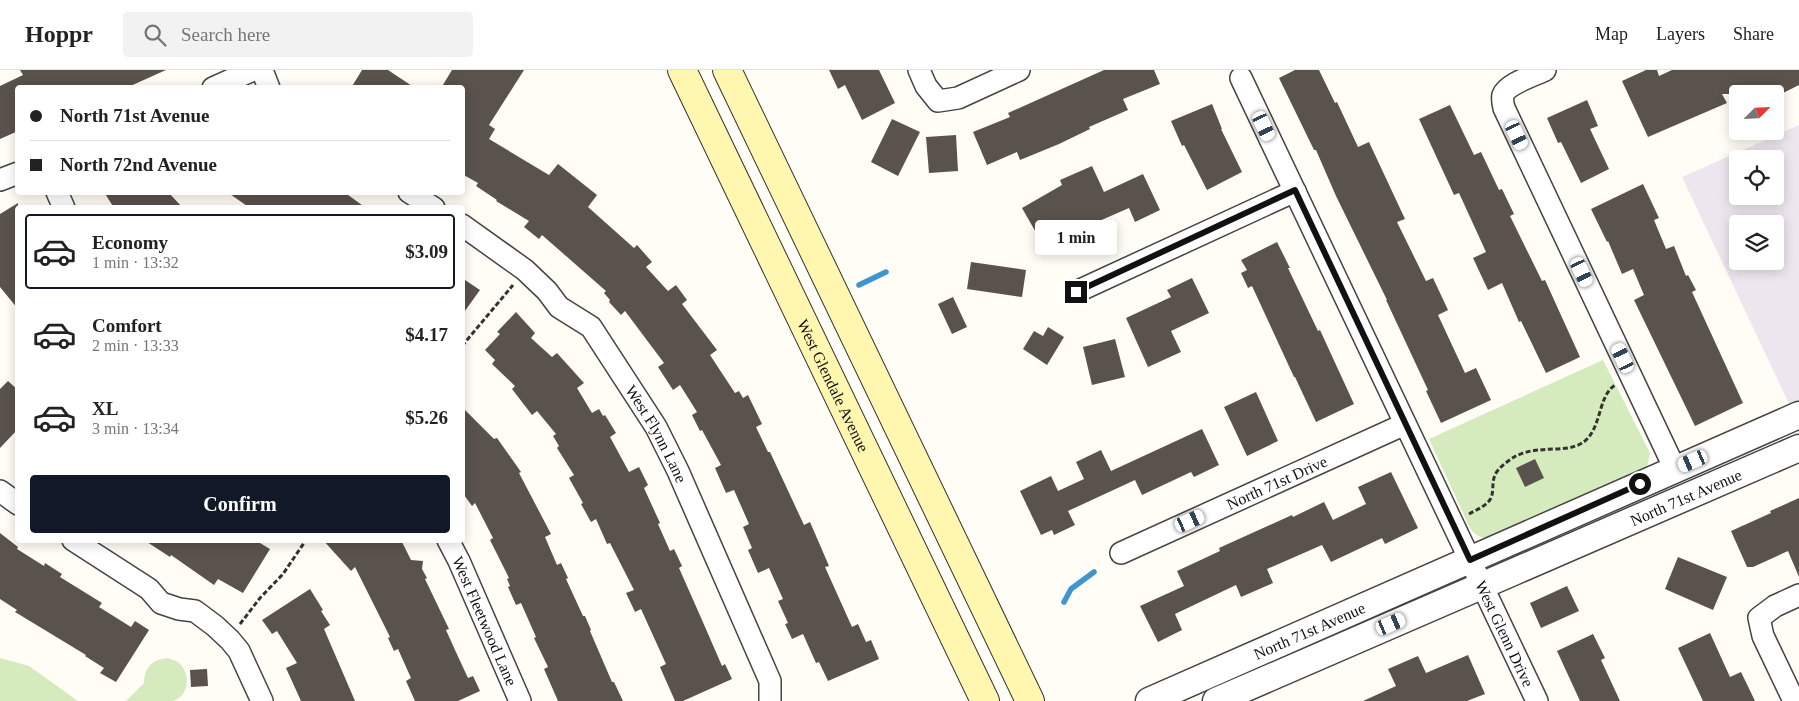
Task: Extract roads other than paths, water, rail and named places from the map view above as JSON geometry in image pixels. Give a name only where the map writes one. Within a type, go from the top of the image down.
[{"type":"main road","name":"West Glendale Avenue","points":[[682,70],[985,701]]},
{"type":"main road","points":[[728,70],[1030,701]]},
{"type":"street","points":[[220,85],[253,70]]},
{"type":"street","points":[[262,70],[269,85]]},
{"type":"street","points":[[918,70],[926,86],[938,101],[958,98],[1019,70]]},
{"type":"street","points":[[1546,70],[1506,90],[1503,96],[1504,108],[1675,469]]},
{"type":"street","name":"West Glenn Drive","points":[[1241,78],[1537,701]]},
{"type":"street","points":[[0,180],[15,174]]},
{"type":"street","points":[[1076,292],[1295,190]]},
{"type":"street","points":[[414,195],[429,205]]},
{"type":"street","name":"West Flynn Lane","points":[[465,227],[525,270],[547,291],[559,307],[591,327],[656,427],[678,471],[770,681],[770,701]]},
{"type":"street","name":"North 71st Avenue","points":[[1150,701],[1799,415]]},
{"type":"street","name":"North 71st Drive","points":[[1121,553],[1405,424]]},
{"type":"street","name":"North 71st Avenue","points":[[1216,701],[1799,448]]},
{"type":"street","points":[[0,491],[15,502]]},
{"type":"street","points":[[78,543],[149,589],[161,603],[180,609],[196,611],[215,626],[230,640],[239,652],[262,701]]},
{"type":"street","name":"West Fleetwood Lane","points":[[450,543],[520,701]]},
{"type":"street","points":[[1794,701],[1763,636],[1759,618],[1775,606],[1799,595]]},
{"type":"waterway","points":[[859,285],[886,272]]},
{"type":"waterway","points":[[1064,602],[1071,589],[1094,572]]}]
